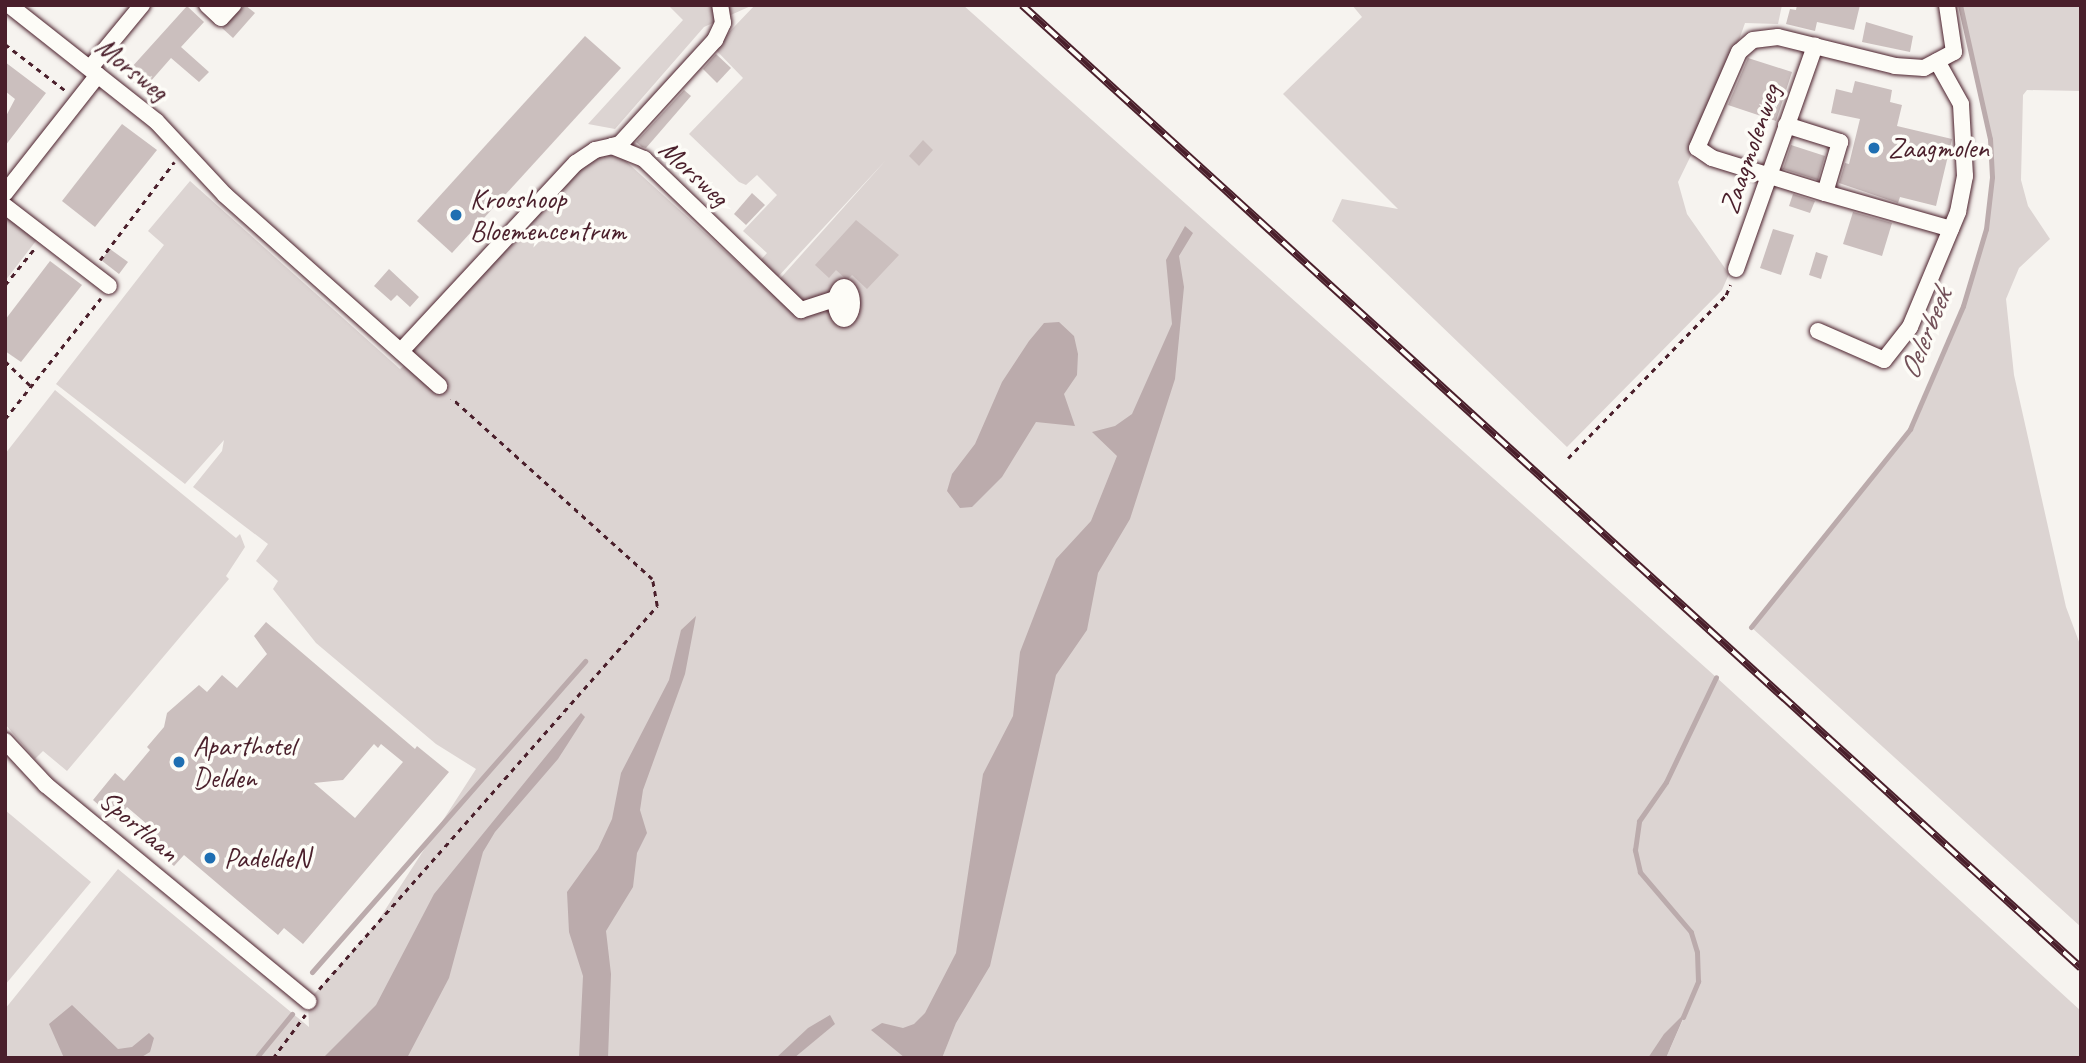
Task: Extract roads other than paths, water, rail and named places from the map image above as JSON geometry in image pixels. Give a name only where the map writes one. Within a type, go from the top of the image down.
[{"type":"street","name":"Morsweg","points":[[9,5],[156,121],[225,195],[439,386]]},
{"type":"street","points":[[5,193],[78,100],[94,71],[142,5]]},
{"type":"street","points":[[207,5],[221,18],[233,5]]},
{"type":"street","points":[[612,146],[620,144],[715,40],[723,23],[719,5]]},
{"type":"street","name":"Zaagmolenweg","points":[[1769,177],[1712,158],[1697,148],[1744,46],[1753,40],[1779,37],[1895,66],[1924,68],[1954,52],[1947,5]]},
{"type":"street","name":"Zaagmolenweg","points":[[1736,269],[1815,46]]},
{"type":"street","points":[[1818,331],[1884,360],[1910,327],[1951,229],[1965,176],[1965,125],[1957,96],[1937,61]]},
{"type":"street","points":[[1786,125],[1840,142],[1825,193]]},
{"type":"street","name":"Morsweg","points":[[401,351],[576,163],[595,150],[612,146],[643,159],[801,310],[837,298]]},
{"type":"street","points":[[1769,177],[1951,229]]},
{"type":"street","points":[[5,206],[109,286]]},
{"type":"street","name":"Sportlaan","points":[[5,741],[46,785],[308,1001]]},
{"type":"waterway","name":"Oelerbeek","points":[[1751,627],[1910,429],[1963,306],[1986,229],[1992,177],[1990,139],[1960,5]]},
{"type":"waterway","points":[[312,972],[585,661]]},
{"type":"waterway","name":"Oelerbeek","points":[[1683,1017],[1698,981],[1697,952],[1691,932],[1640,872],[1635,850],[1639,821],[1666,782],[1716,677]]},
{"type":"waterway","points":[[256,1058],[292,1014]]},
{"type":"railway","points":[[1022,5],[2081,968]]},
{"type":"place","name":"Zaagmolen","points":[[1874,148]]},
{"type":"place","name":"Krooshoop Bloemencentrum","points":[[456,215]]},
{"type":"place","name":"Aparthotel Delden","points":[[179,762]]},
{"type":"place","name":"PadeldeN","points":[[210,858]]}]
